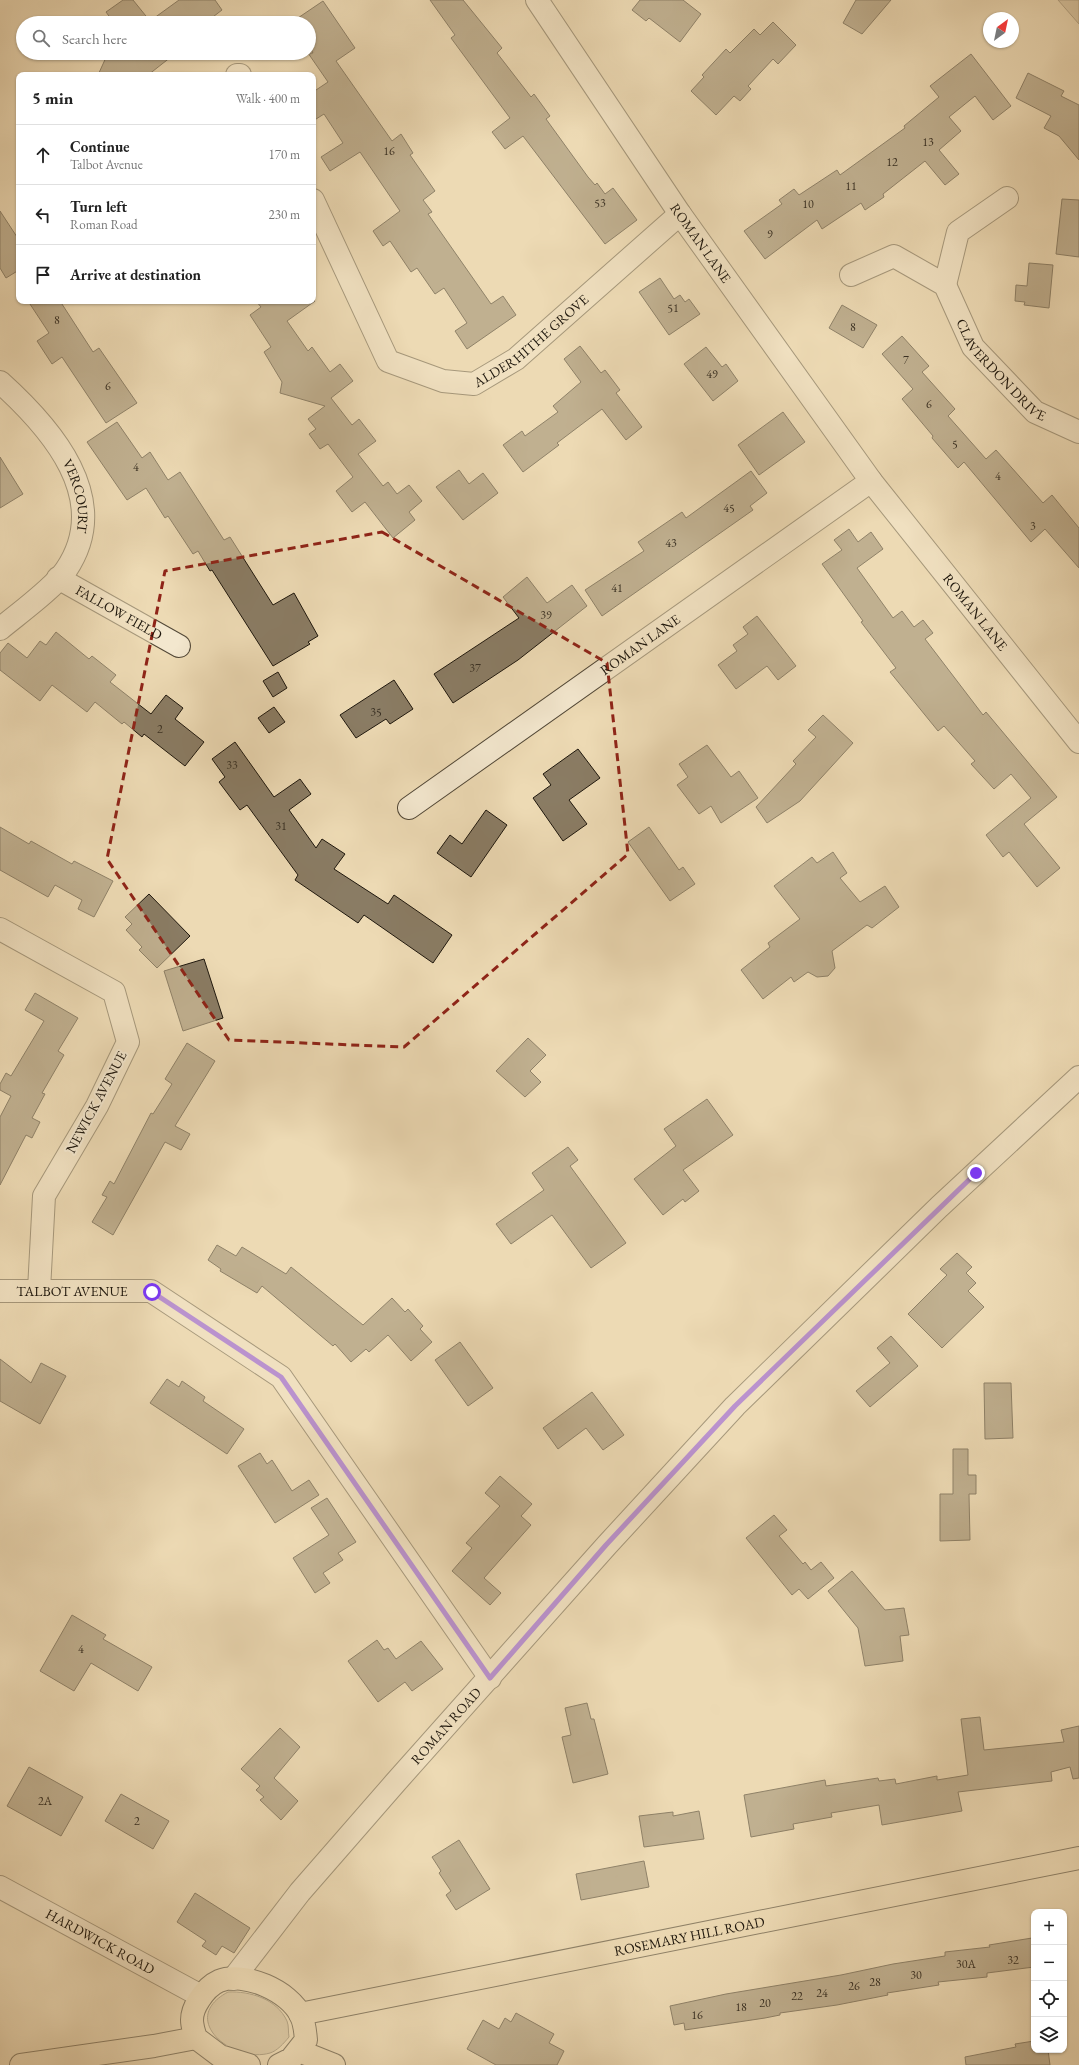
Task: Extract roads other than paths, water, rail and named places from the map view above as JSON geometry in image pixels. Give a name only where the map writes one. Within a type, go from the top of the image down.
[{"type":"main road","name":"ROSEMARY HILL ROAD","points":[[300,2014],[1079,1858]]},
{"type":"main road","points":[[249,2065],[220,2056],[196,2038],[192,2020],[194,2008],[209,1986],[220,1980],[243,1979],[267,1986],[279,1992],[300,2014],[305,2028],[306,2040],[299,2051],[291,2059],[278,2065]]},
{"type":"main road","points":[[21,2065],[154,2046],[196,2038]]},
{"type":"main road","points":[[299,2051],[334,2065]]},
{"type":"street","name":"ROMAN LANE","points":[[536,0],[680,214],[871,481],[1079,742]]},
{"type":"street","points":[[851,275],[894,256],[945,285],[958,232],[1007,198]]},
{"type":"street","name":"ALDERHITHE GROVE","points":[[316,206],[388,362],[443,382],[474,384],[516,359],[680,214]]},
{"type":"street","name":"CLAVERDON DRIVE","points":[[945,285],[973,347],[1035,412],[1079,432]]},
{"type":"street","name":"VERCOURT","points":[[0,382],[28,407],[62,451],[76,476],[82,497],[83,528],[76,551],[66,571],[0,629]]},
{"type":"street","name":"ROMAN LANE","points":[[409,808],[871,481]]},
{"type":"street","name":"FALLOW FIELD","points":[[58,578],[180,646]]},
{"type":"street","name":"NEWICK AVENUE","points":[[0,928],[114,992],[128,1042],[97,1106],[44,1196],[39,1290]]},
{"type":"street","name":"ROMAN ROAD","points":[[233,1979],[300,1892],[394,1783],[490,1678],[606,1545],[735,1406],[939,1207],[1079,1077]]},
{"type":"street","name":"TALBOT AVENUE","points":[[0,1291],[39,1290],[152,1292],[281,1377],[490,1678]]},
{"type":"street","name":"HARDWICK ROAD","points":[[0,1887],[201,1996]]}]
